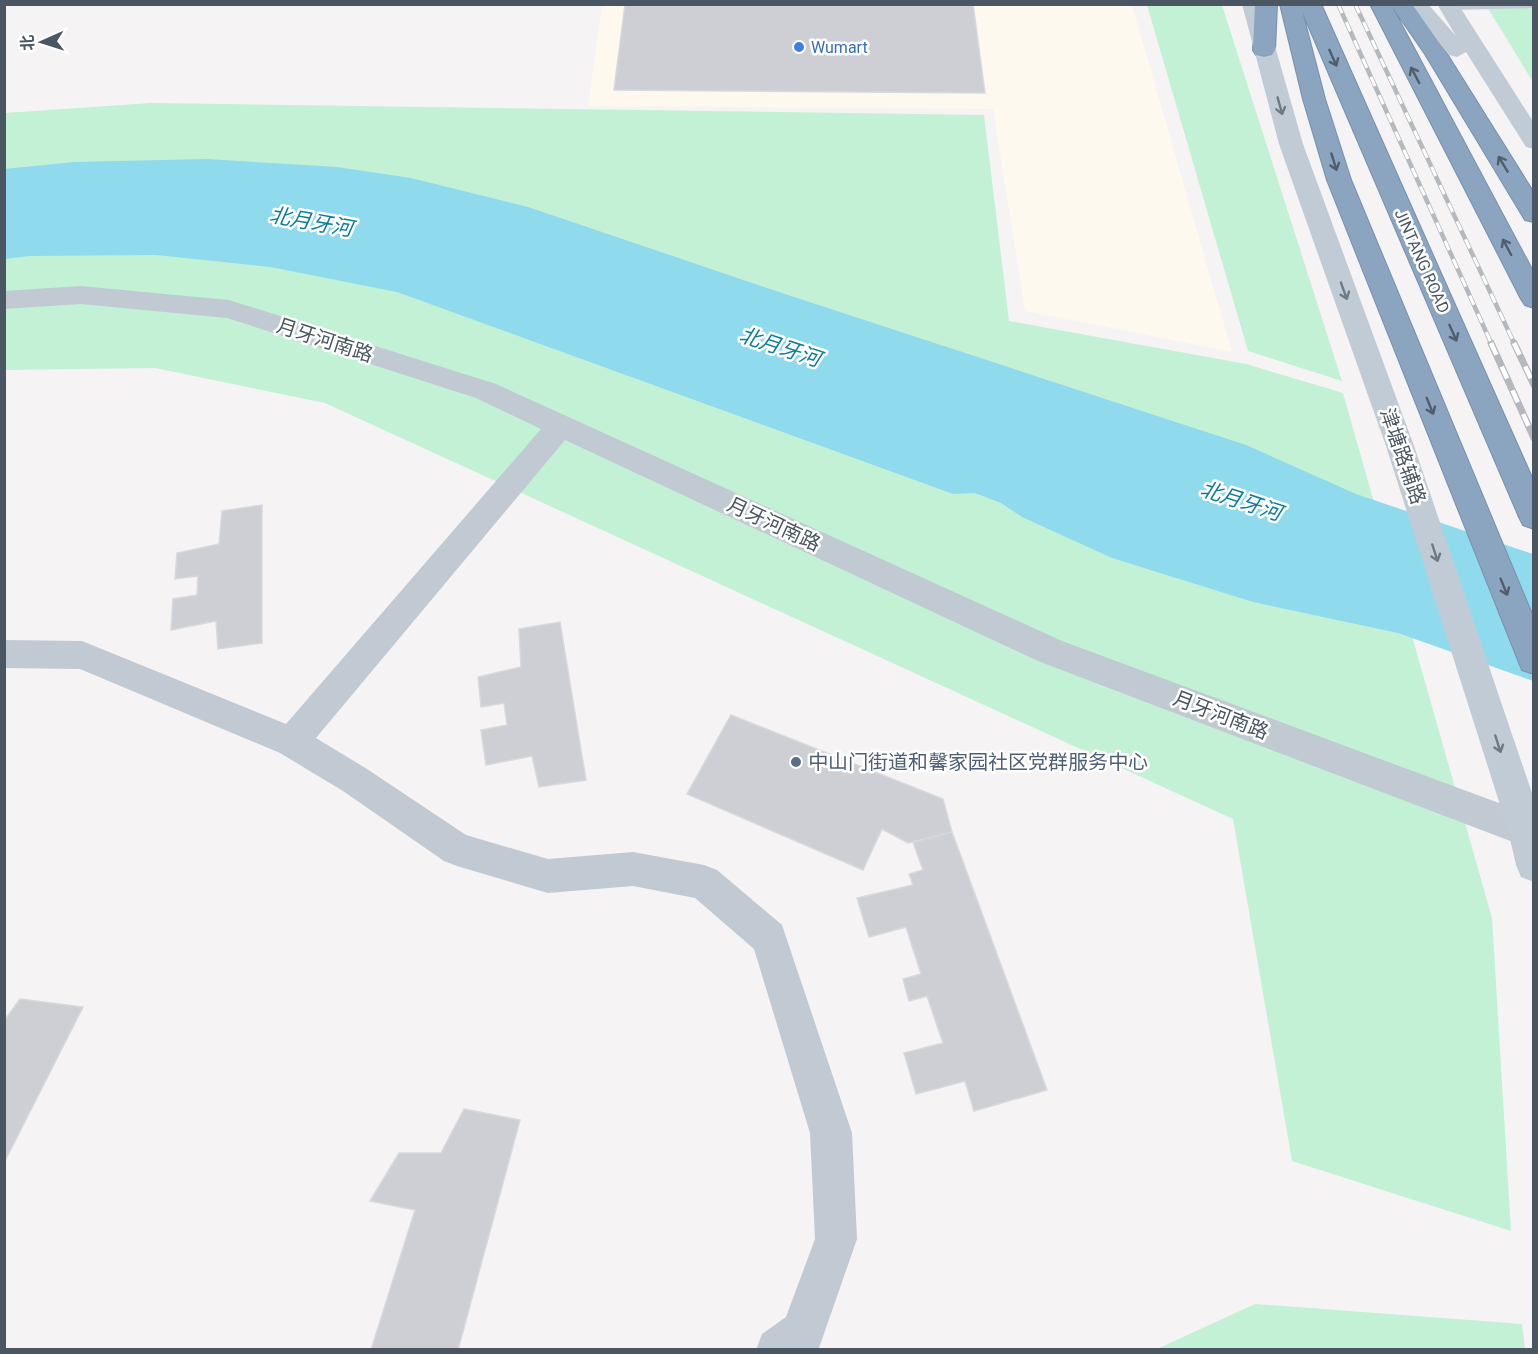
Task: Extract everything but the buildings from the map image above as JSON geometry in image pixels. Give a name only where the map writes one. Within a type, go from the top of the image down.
[{"type":"highway","points":[[1264,50],[1266,4]]},
{"type":"highway","points":[[1290,4],[1333,160],[1368,255],[1533,660]]},
{"type":"highway","name":"JINTANG ROAD","points":[[1310,4],[1530,508]]},
{"type":"highway","points":[[1380,4],[1533,299]]},
{"type":"highway","points":[[1401,4],[1436,54],[1533,214]]},
{"type":"street","name":"津塘路辅路","points":[[1252,4],[1291,144],[1417,497],[1526,830],[1533,865]]},
{"type":"street","points":[[1416,4],[1526,118]]},
{"type":"street","points":[[1447,6],[1526,118],[1533,142]]},
{"type":"street","name":"月牙河南路","points":[[4,300],[81,295],[229,309],[486,391],[1050,651],[1526,830]]},
{"type":"street","points":[[292,742],[561,426]]},
{"type":"street","points":[[4,654],[82,656],[292,742],[355,780],[457,849],[548,876],[633,869],[704,882],[769,938],[831,1134],[837,1239],[803,1332],[778,1350]]},
{"type":"lane","points":[[1447,6],[1533,5]]},
{"type":"shaded area","points":[[602,5],[1132,5],[1232,352],[1025,311],[993,109],[588,106]]},
{"type":"green space","points":[[1147,5],[1222,5],[1342,381],[1248,351]]},
{"type":"green space","points":[[1486,5],[1533,5],[1533,82]]},
{"type":"green space","points":[[151,103],[984,115],[1009,321],[1246,364],[1343,393],[1492,918],[1511,1231],[1292,1161],[1233,819],[325,403],[155,368],[5,370],[5,113]]},
{"type":"green space","points":[[1255,1304],[1522,1324],[1525,1349],[1157,1349]]},
{"type":"water","name":"北月牙河","points":[[206,159],[337,167],[411,178],[528,207],[1246,445],[1356,494],[1533,554],[1533,681],[1398,633],[1253,602],[1112,558],[1022,517],[1001,503],[975,493],[953,494],[397,292],[270,267],[156,255],[29,256],[5,259],[4,169],[74,162]]},
{"type":"railway","points":[[1338,4],[1492,345]]},
{"type":"railway","points":[[1355,4],[1515,345]]},
{"type":"railway","points":[[1491,343],[1534,438]]},
{"type":"railway","points":[[1514,343],[1534,385]]},
{"type":"place","name":"Wumart","points":[[799,47]]},
{"type":"place","name":"中山门街道和馨家园社区党群服务中心","points":[[796,762]]}]
